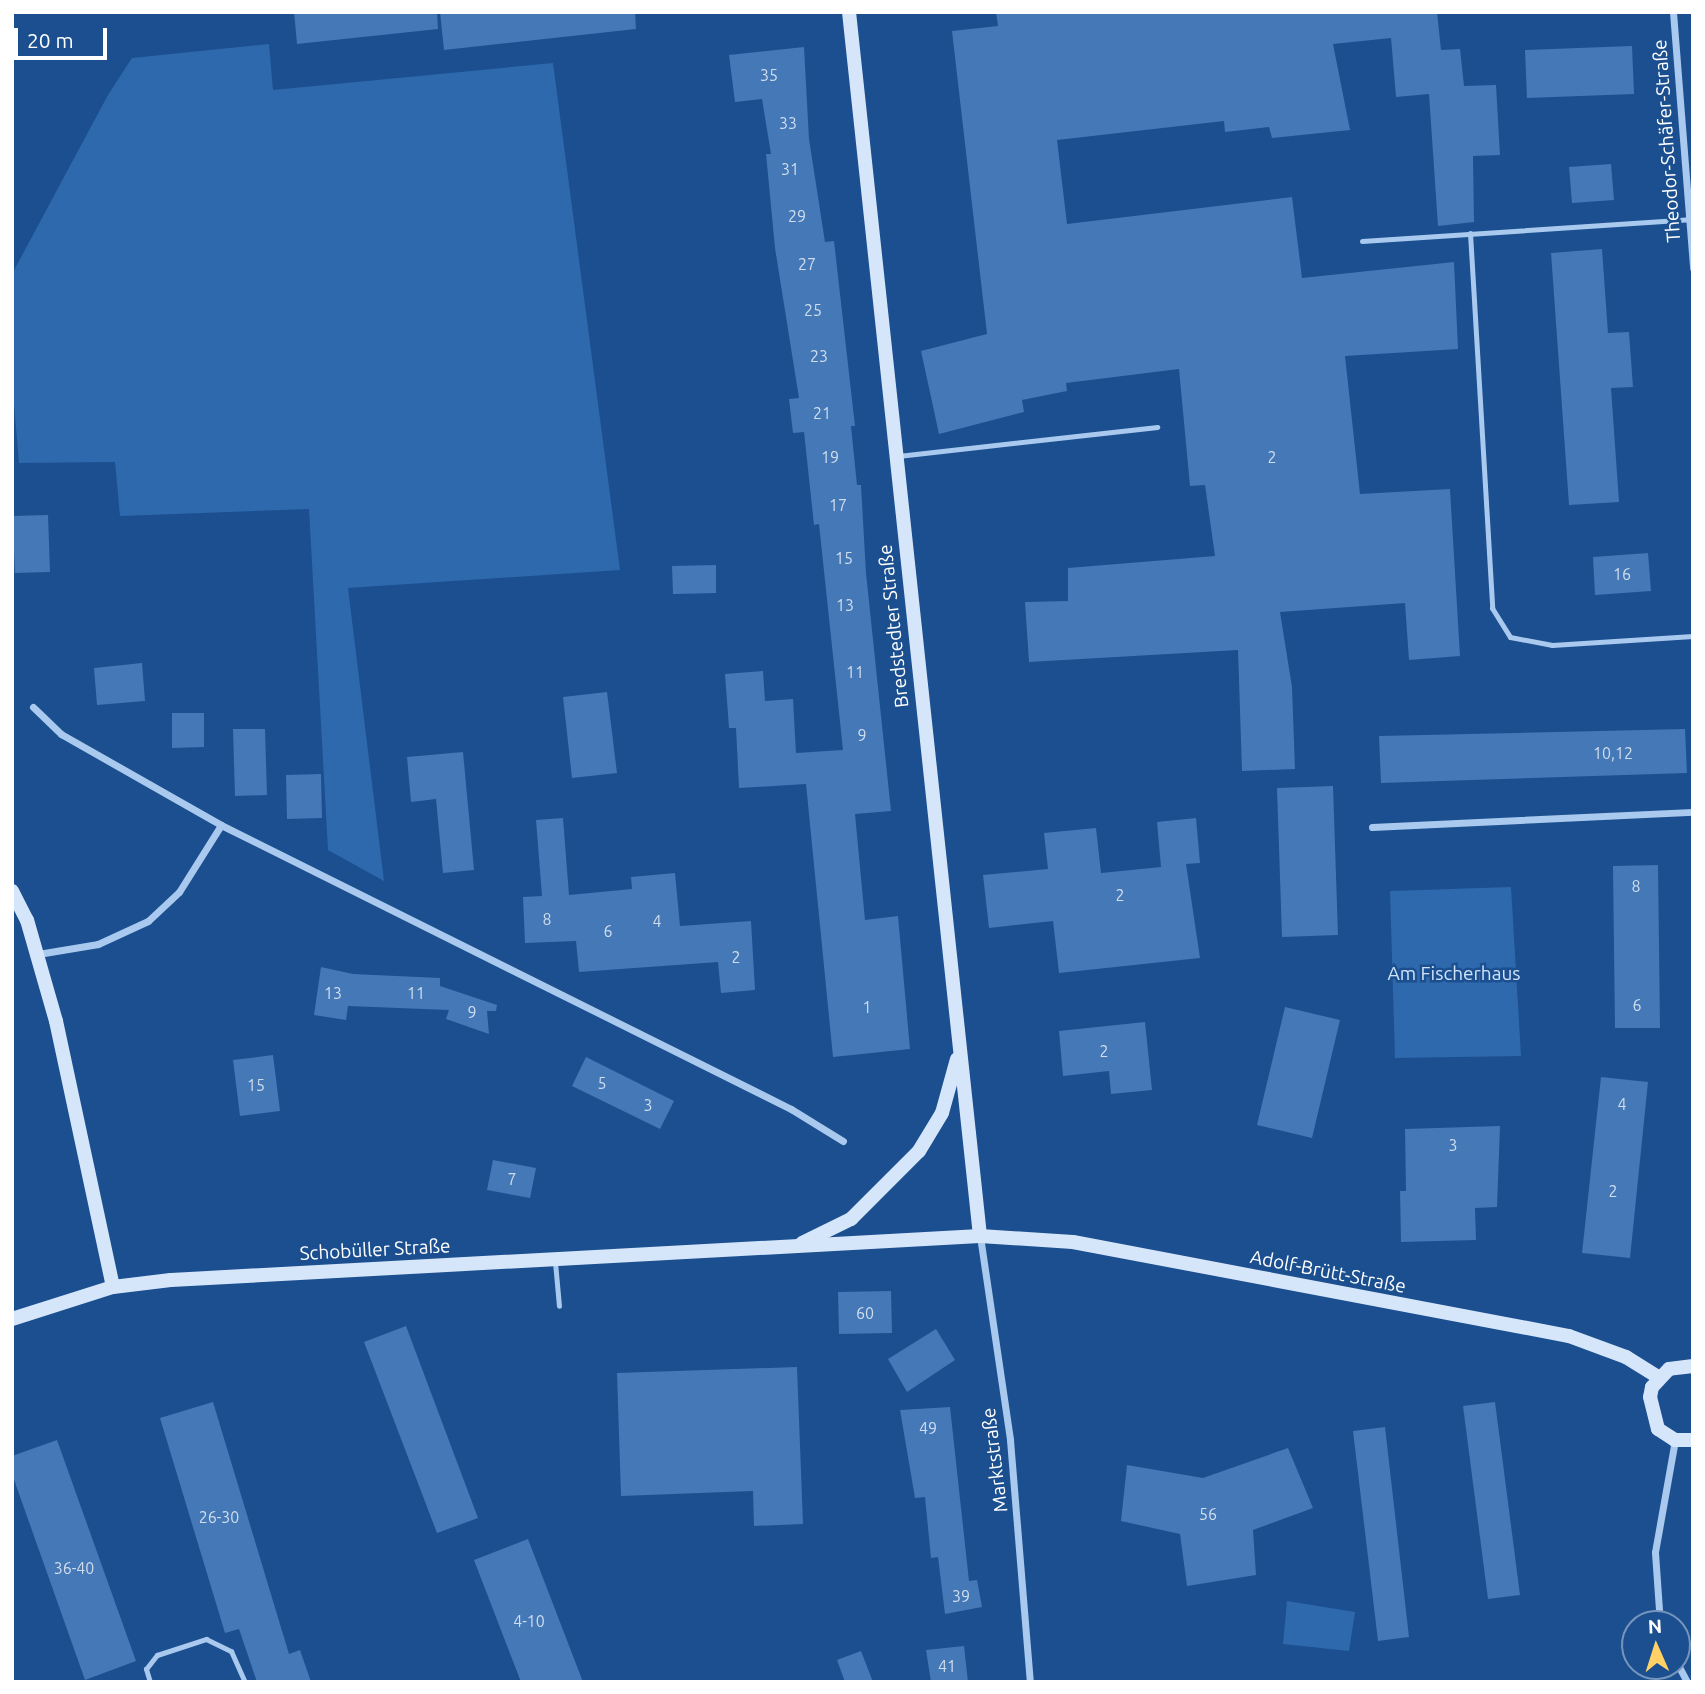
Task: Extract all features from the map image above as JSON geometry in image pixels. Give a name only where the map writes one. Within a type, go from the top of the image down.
[{"type":"main road","name":"Bredstedter Straße","points":[[849,12],[980,1236]]},
{"type":"main road","points":[[12,891],[38,954],[113,1287]]},
{"type":"main road","points":[[786,1249],[851,1219],[919,1151],[942,1113],[960,1051]]},
{"type":"main road","name":"Schobüller Straße","points":[[12,1319],[113,1287],[980,1236]]},
{"type":"main road","name":"Adolf-Brütt-Straße","points":[[980,1236],[1073,1242],[1569,1336],[1626,1357],[1659,1378]]},
{"type":"main road","points":[[1693,1366],[1669,1369],[1659,1378],[1652,1387],[1651,1412],[1658,1429],[1675,1440],[1693,1440]]},
{"type":"street","name":"Theodor-Schäfer-Straße","points":[[1673,12],[1693,268]]},
{"type":"street","points":[[33,706],[61,734],[222,825],[791,1109],[843,1141]]},
{"type":"street","points":[[1372,827],[1693,812]]},
{"type":"street","points":[[38,954],[98,944],[148,921],[179,892],[222,825]]},
{"type":"street","name":"Marktstraße","points":[[980,1236],[1010,1440],[1030,1682]]},
{"type":"street","points":[[1659,1610],[1655,1552],[1675,1440]]},
{"type":"lane","points":[[1362,241],[1691,220]]},
{"type":"lane","points":[[1470,233],[1492,608],[1510,637],[1552,645],[1693,636]]},
{"type":"lane","points":[[895,456],[1157,427]]},
{"type":"lane","points":[[555,1259],[559,1306]]},
{"type":"lane","points":[[150,1682],[146,1669],[157,1655],[206,1639],[231,1651],[245,1682]]},
{"type":"green space","points":[[269,44],[273,90],[553,63],[620,570],[348,588],[384,881],[328,850],[309,509],[120,516],[115,462],[19,463],[12,381],[12,274],[108,95],[132,58]]},
{"type":"green space","name":"Am Fischerhaus","points":[[1511,887],[1521,1056],[1395,1058],[1390,891]]},
{"type":"green space","points":[[1287,1601],[1355,1612],[1349,1651],[1283,1644]]},
{"type":"building","points":[[294,12],[437,12],[438,29],[297,44]]},
{"type":"building","points":[[440,12],[635,12],[636,29],[444,50]]},
{"type":"building","points":[[996,12],[1437,12],[1441,50],[1460,49],[1464,86],[1496,85],[1500,155],[1473,156],[1474,222],[1438,226],[1429,94],[1396,97],[1391,38],[1333,44],[1350,130],[1272,138],[1269,127],[1225,132],[1224,121],[1057,140],[1067,224],[1292,197],[1302,278],[1454,262],[1458,349],[1345,356],[1360,494],[1450,489],[1460,656],[1409,660],[1405,603],[1280,612],[1292,687],[1295,769],[1242,771],[1238,650],[1029,662],[1025,602],[1068,601],[1068,568],[1215,556],[1205,485],[1190,486],[1179,369],[1066,383],[1067,391],[1022,400],[1024,412],[939,434],[921,351],[987,334],[952,31],[998,26]]},
{"type":"building","points":[[1632,46],[1634,94],[1527,98],[1525,50]]},
{"type":"building","points":[[804,47],[809,139],[825,242],[834,241],[855,426],[851,426],[857,485],[861,485],[866,573],[891,811],[855,814],[865,920],[898,916],[910,1049],[833,1057],[806,784],[739,788],[736,728],[729,728],[725,674],[763,671],[765,701],[793,699],[796,753],[843,750],[819,524],[814,525],[804,432],[793,433],[789,399],[799,398],[775,248],[766,154],[771,154],[762,99],[735,102],[729,55]]},
{"type":"building","points":[[1611,164],[1614,200],[1572,203],[1569,167]]},
{"type":"building","points":[[1602,249],[1608,333],[1629,332],[1633,387],[1611,388],[1619,502],[1569,505],[1551,253]]},
{"type":"building","points":[[48,515],[50,572],[15,573],[12,516]]},
{"type":"building","points":[[1648,553],[1651,591],[1595,595],[1593,557]]},
{"type":"building","points":[[716,565],[716,593],[673,594],[672,566]]},
{"type":"building","points":[[142,663],[145,701],[97,705],[94,668]]},
{"type":"building","points":[[607,692],[617,773],[572,778],[563,697]]},
{"type":"building","points":[[172,713],[204,713],[204,747],[172,748]]},
{"type":"building","points":[[233,729],[265,729],[267,795],[235,796]]},
{"type":"building","points":[[1685,729],[1687,773],[1381,783],[1379,736]]},
{"type":"building","points":[[463,752],[474,870],[443,873],[436,799],[411,802],[407,757]]},
{"type":"building","points":[[321,774],[322,818],[287,819],[286,775]]},
{"type":"building","points":[[1333,786],[1338,935],[1282,937],[1277,788]]},
{"type":"building","points":[[563,818],[569,895],[632,889],[631,877],[675,873],[680,926],[751,921],[755,990],[721,993],[718,962],[579,972],[576,941],[525,943],[523,897],[542,896],[536,820]]},
{"type":"building","points":[[1196,818],[1200,863],[1186,864],[1200,958],[1059,973],[1053,921],[989,928],[983,875],[1048,869],[1044,833],[1096,828],[1101,873],[1161,867],[1157,822]]},
{"type":"building","points":[[1658,865],[1660,1028],[1615,1028],[1613,866]]},
{"type":"building","points":[[321,967],[353,974],[440,978],[440,986],[497,1005],[496,1011],[487,1011],[489,1034],[446,1019],[449,1010],[348,1006],[346,1020],[314,1015]]},
{"type":"building","points":[[1285,1007],[1340,1020],[1312,1138],[1257,1125]]},
{"type":"building","points":[[1145,1022],[1152,1090],[1111,1094],[1109,1071],[1063,1076],[1059,1031]]},
{"type":"building","points":[[273,1055],[280,1111],[240,1116],[233,1060]]},
{"type":"building","points":[[586,1057],[674,1101],[660,1129],[572,1086]]},
{"type":"building","points":[[1601,1077],[1648,1082],[1630,1258],[1582,1253]]},
{"type":"building","points":[[1500,1126],[1497,1207],[1475,1208],[1476,1240],[1401,1242],[1400,1191],[1406,1191],[1405,1129]]},
{"type":"building","points":[[493,1160],[536,1168],[530,1198],[487,1190]]},
{"type":"building","points":[[891,1291],[892,1333],[839,1334],[838,1292]]},
{"type":"building","points":[[406,1326],[478,1518],[437,1533],[364,1342]]},
{"type":"building","points":[[936,1329],[955,1360],[907,1392],[888,1359]]},
{"type":"building","points":[[797,1367],[803,1524],[754,1526],[753,1491],[621,1496],[617,1373]]},
{"type":"building","points":[[213,1402],[289,1654],[300,1650],[311,1682],[257,1682],[239,1629],[225,1633],[160,1418]]},
{"type":"building","points":[[1495,1402],[1520,1595],[1488,1599],[1463,1406]]},
{"type":"building","points":[[950,1407],[969,1581],[977,1580],[982,1607],[945,1614],[938,1557],[931,1558],[925,1497],[915,1498],[900,1410]]},
{"type":"building","points":[[1385,1427],[1409,1637],[1378,1641],[1353,1431]]},
{"type":"building","points":[[57,1440],[136,1661],[85,1680],[12,1474],[12,1456]]},
{"type":"building","points":[[1288,1448],[1313,1508],[1253,1530],[1256,1575],[1187,1586],[1180,1534],[1121,1521],[1127,1465],[1203,1478]]},
{"type":"building","points":[[528,1539],[583,1682],[521,1682],[474,1560]]},
{"type":"building","points":[[964,1646],[968,1682],[931,1682],[926,1650]]},
{"type":"building","points":[[861,1651],[873,1682],[845,1682],[837,1660]]}]
